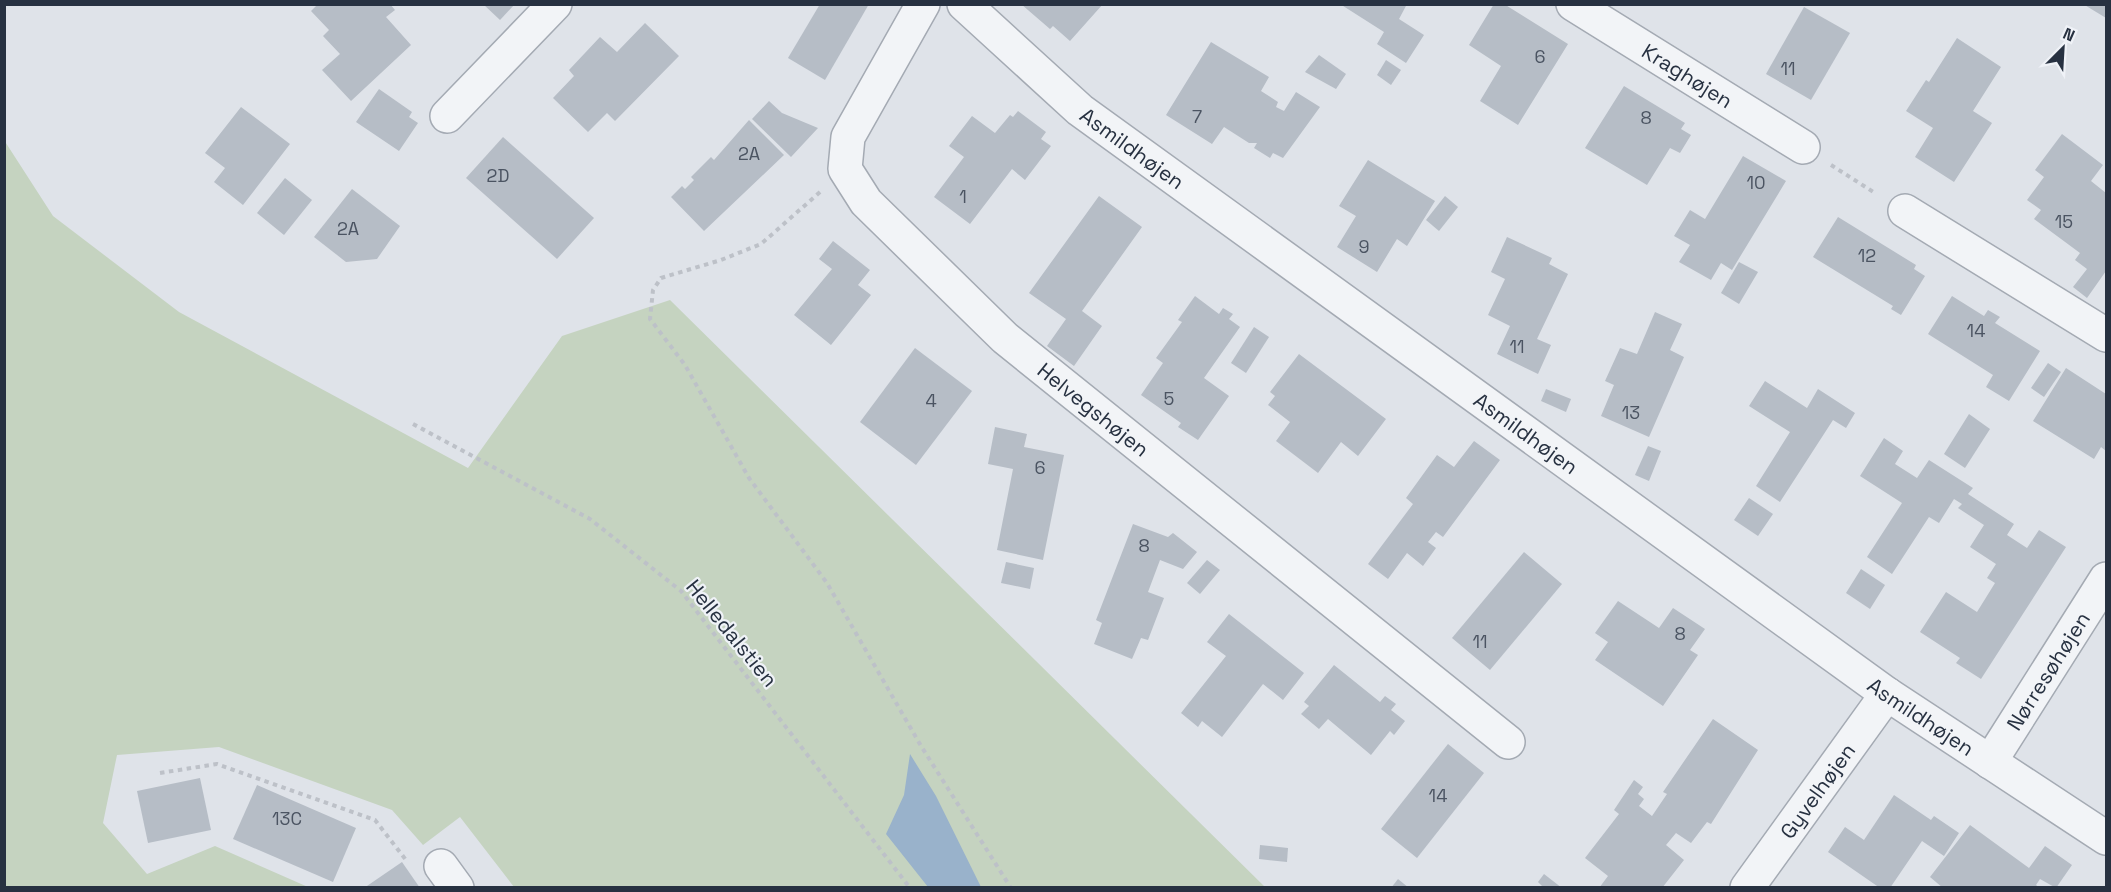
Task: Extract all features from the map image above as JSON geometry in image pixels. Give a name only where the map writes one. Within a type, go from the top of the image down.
[{"type":"street","points":[[447,116],[555,4]]},
{"type":"street","points":[[845,169],[848,137],[923,4]]},
{"type":"street","name":"Asmildhøjen","points":[[964,4],[1080,110],[1887,694],[2106,838]]},
{"type":"street","name":"Kraghøjen","points":[[1573,4],[1803,147]]},
{"type":"street","name":"Helvegshøjen","points":[[845,169],[866,202],[1005,338],[1508,742]]},
{"type":"street","points":[[1905,211],[2106,334]]},
{"type":"street","name":"Nørresøhøjen","points":[[1990,762],[2106,579]]},
{"type":"street","name":"Gyvelhøjen","points":[[1747,888],[1887,694]]},
{"type":"path","points":[[1803,147],[1905,211]]},
{"type":"path","points":[[845,169],[761,244],[721,260],[661,278],[653,291],[650,320],[684,365],[749,478],[827,583],[921,746],[1011,888]]},
{"type":"path","name":"Helledalstien","points":[[413,424],[590,519],[681,591],[910,888]]},
{"type":"path","points":[[160,772],[217,764],[375,820],[409,864],[449,877]]},
{"type":"green space","points":[[4,140],[53,216],[179,312],[468,468],[562,336],[670,300],[1265,887],[514,887],[460,817],[423,845],[392,810],[219,747],[117,755],[103,823],[147,874],[215,846],[308,887],[5,887]]},
{"type":"water","points":[[910,754],[936,796],[981,887],[928,887],[886,834],[904,795]]},
{"type":"building","points":[[318,4],[390,4],[395,10],[386,17],[411,45],[351,101],[322,70],[340,54],[323,36],[329,30],[311,11]]},
{"type":"building","points":[[483,4],[515,4],[500,20]]},
{"type":"building","points":[[820,4],[869,4],[825,80],[788,58]]},
{"type":"building","points":[[1021,4],[1103,4],[1070,41],[1053,26],[1050,29]]},
{"type":"building","points":[[1340,4],[1407,4],[1399,19],[1424,35],[1406,63],[1377,44],[1384,32]]},
{"type":"building","points":[[1494,4],[1504,4],[1568,44],[1518,125],[1480,101],[1501,66],[1469,45]]},
{"type":"building","points":[[2083,4],[2106,4],[2106,18]]},
{"type":"building","points":[[1804,7],[1850,33],[1811,100],[1766,74]]},
{"type":"building","points":[[645,23],[679,56],[615,121],[607,113],[588,132],[553,98],[574,76],[569,70],[600,37],[617,52]]},
{"type":"building","points":[[1957,38],[2001,67],[1973,111],[1992,123],[1954,182],[1915,157],[1933,128],[1906,111],[1926,80],[1929,82]]},
{"type":"building","points":[[1211,42],[1269,77],[1261,91],[1278,102],[1276,107],[1284,111],[1296,92],[1320,107],[1283,158],[1273,153],[1270,158],[1254,148],[1257,143],[1249,143],[1224,127],[1212,144],[1166,115]]},
{"type":"building","points":[[1319,55],[1346,74],[1336,89],[1305,72]]},
{"type":"building","points":[[1386,60],[1401,70],[1391,85],[1377,75]]},
{"type":"building","points":[[1624,86],[1685,123],[1681,129],[1691,135],[1680,153],[1670,148],[1647,185],[1585,148]]},
{"type":"building","points":[[379,89],[412,112],[409,117],[418,123],[399,151],[356,122]]},
{"type":"building","points":[[769,101],[782,113],[818,128],[791,157],[752,119]]},
{"type":"building","points":[[241,107],[290,144],[243,205],[214,182],[225,168],[205,153]]},
{"type":"building","points":[[1018,111],[1046,132],[1041,139],[1051,146],[1025,180],[1012,169],[970,224],[934,197],[964,157],[949,146],[972,116],[995,133],[1010,115],[1013,117]]},
{"type":"building","points":[[749,120],[784,155],[704,231],[671,197],[682,186],[685,189],[694,180],[691,177],[711,157],[714,160]]},
{"type":"building","points":[[2062,134],[2103,165],[2091,181],[2106,193],[2106,271],[2087,298],[2073,287],[2087,269],[2075,260],[2080,253],[2034,219],[2041,210],[2027,200],[2044,177],[2035,170]]},
{"type":"building","points":[[503,137],[594,218],[557,259],[466,178]]},
{"type":"building","points":[[1743,156],[1786,181],[1732,270],[1721,263],[1711,280],[1679,262],[1690,245],[1674,236],[1690,210],[1705,219]]},
{"type":"building","points":[[1368,160],[1435,201],[1407,246],[1397,239],[1377,272],[1337,247],[1356,216],[1339,206]]},
{"type":"building","points":[[285,178],[312,200],[284,235],[257,213]]},
{"type":"building","points":[[352,189],[400,226],[377,259],[346,262],[314,237]]},
{"type":"building","points":[[1099,196],[1142,227],[1082,311],[1102,326],[1074,366],[1047,346],[1066,319],[1029,293]]},
{"type":"building","points":[[1445,196],[1458,207],[1439,231],[1426,220]]},
{"type":"building","points":[[1838,217],[1916,265],[1914,269],[1925,276],[1901,315],[1891,309],[1893,306],[1813,257]]},
{"type":"building","points":[[1507,237],[1552,258],[1549,264],[1568,274],[1537,339],[1551,345],[1538,374],[1497,354],[1510,326],[1488,315],[1505,279],[1491,272]]},
{"type":"building","points":[[833,241],[870,270],[858,285],[871,295],[831,345],[794,315],[832,269],[819,259]]},
{"type":"building","points":[[1739,262],[1758,272],[1739,304],[1721,293]]},
{"type":"building","points":[[1195,296],[1219,314],[1223,308],[1233,314],[1229,319],[1240,327],[1204,378],[1229,396],[1198,440],[1178,427],[1181,423],[1141,395],[1163,363],[1156,358],[1182,322],[1178,320]]},
{"type":"building","points":[[1952,296],[1984,316],[1988,310],[2000,317],[1995,323],[2040,351],[2009,401],[1986,387],[1993,375],[1928,334]]},
{"type":"building","points":[[1655,312],[1682,324],[1670,350],[1684,357],[1649,437],[1601,416],[1614,385],[1605,381],[1620,348],[1637,354]]},
{"type":"building","points":[[1254,327],[1269,337],[1246,373],[1231,363]]},
{"type":"building","points":[[915,348],[972,391],[916,465],[860,422]]},
{"type":"building","points":[[1299,354],[1386,419],[1358,456],[1341,442],[1318,473],[1276,441],[1290,422],[1268,405],[1275,396],[1270,392]]},
{"type":"building","points":[[2048,363],[2061,372],[2044,397],[2031,388]]},
{"type":"building","points":[[2066,368],[2106,394],[2106,451],[2101,447],[2094,459],[2033,421]]},
{"type":"building","points":[[1765,381],[1807,408],[1818,389],[1855,413],[1846,428],[1833,420],[1780,502],[1756,486],[1790,432],[1749,406]]},
{"type":"building","points":[[1546,389],[1571,399],[1566,412],[1541,401]]},
{"type":"building","points":[[1969,414],[1990,429],[1965,468],[1944,454]]},
{"type":"building","points":[[995,427],[1027,434],[1024,447],[1064,455],[1043,560],[997,550],[1013,469],[988,464]]},
{"type":"building","points":[[1884,438],[1903,451],[1895,464],[1917,478],[1929,460],[1973,488],[1968,494],[2014,524],[2007,535],[2027,548],[2039,530],[2066,547],[1981,679],[1956,663],[1960,658],[1920,632],[1946,592],[1977,612],[1995,583],[1987,578],[1996,564],[1970,547],[1984,525],[1958,508],[1962,504],[1954,499],[1939,523],[1929,517],[1892,574],[1867,557],[1902,503],[1860,476]]},
{"type":"building","points":[[1474,441],[1500,460],[1443,537],[1436,532],[1428,542],[1436,548],[1423,566],[1407,553],[1388,579],[1368,564],[1413,504],[1406,498],[1437,455],[1454,467]]},
{"type":"building","points":[[1648,446],[1661,451],[1649,481],[1635,475]]},
{"type":"building","points":[[1749,498],[1773,514],[1758,536],[1734,520]]},
{"type":"building","points":[[1133,524],[1168,537],[1173,533],[1197,552],[1183,569],[1160,560],[1148,592],[1164,598],[1148,640],[1141,638],[1132,659],[1094,644],[1102,623],[1096,620]]},
{"type":"building","points":[[1524,552],[1562,584],[1490,670],[1452,638]]},
{"type":"building","points":[[1207,560],[1220,570],[1200,594],[1187,583]]},
{"type":"building","points":[[1006,562],[1034,568],[1030,589],[1001,583]]},
{"type":"building","points":[[1861,569],[1885,585],[1870,609],[1846,593]]},
{"type":"building","points":[[1618,601],[1659,628],[1673,608],[1705,629],[1690,650],[1698,655],[1663,706],[1595,660],[1608,642],[1595,633]]},
{"type":"building","points":[[1229,614],[1304,673],[1283,700],[1263,684],[1222,737],[1202,721],[1198,727],[1181,713],[1226,656],[1207,642]]},
{"type":"building","points":[[1334,665],[1380,702],[1385,696],[1396,704],[1391,710],[1405,721],[1394,735],[1390,731],[1371,755],[1328,719],[1319,729],[1301,714],[1309,706],[1304,702]]},
{"type":"building","points":[[1713,719],[1758,750],[1711,824],[1707,822],[1691,843],[1676,833],[1666,845],[1684,860],[1662,888],[1599,888],[1608,876],[1585,858],[1619,814],[1614,810],[1634,780],[1643,787],[1638,794],[1644,799],[1639,806],[1652,816],[1667,794],[1663,792]]},
{"type":"building","points":[[1448,744],[1484,773],[1417,858],[1381,829]]},
{"type":"building","points":[[200,778],[211,830],[148,843],[137,791]]},
{"type":"building","points":[[257,785],[356,828],[333,882],[233,839]]},
{"type":"building","points":[[1894,795],[1931,820],[1934,816],[1959,833],[1944,856],[1922,841],[1890,888],[1880,888],[1828,852],[1845,827],[1864,840]]},
{"type":"building","points":[[1970,825],[2029,868],[2045,846],[2072,865],[2056,888],[2040,879],[2036,885],[2040,888],[1943,888],[1930,877]]},
{"type":"building","points":[[1260,845],[1288,848],[1287,862],[1259,859]]},
{"type":"building","points":[[402,862],[420,888],[364,888]]},
{"type":"building","points":[[1544,874],[1562,888],[1544,888],[1538,882]]},
{"type":"building","points":[[1398,879],[1409,888],[1391,888]]}]
